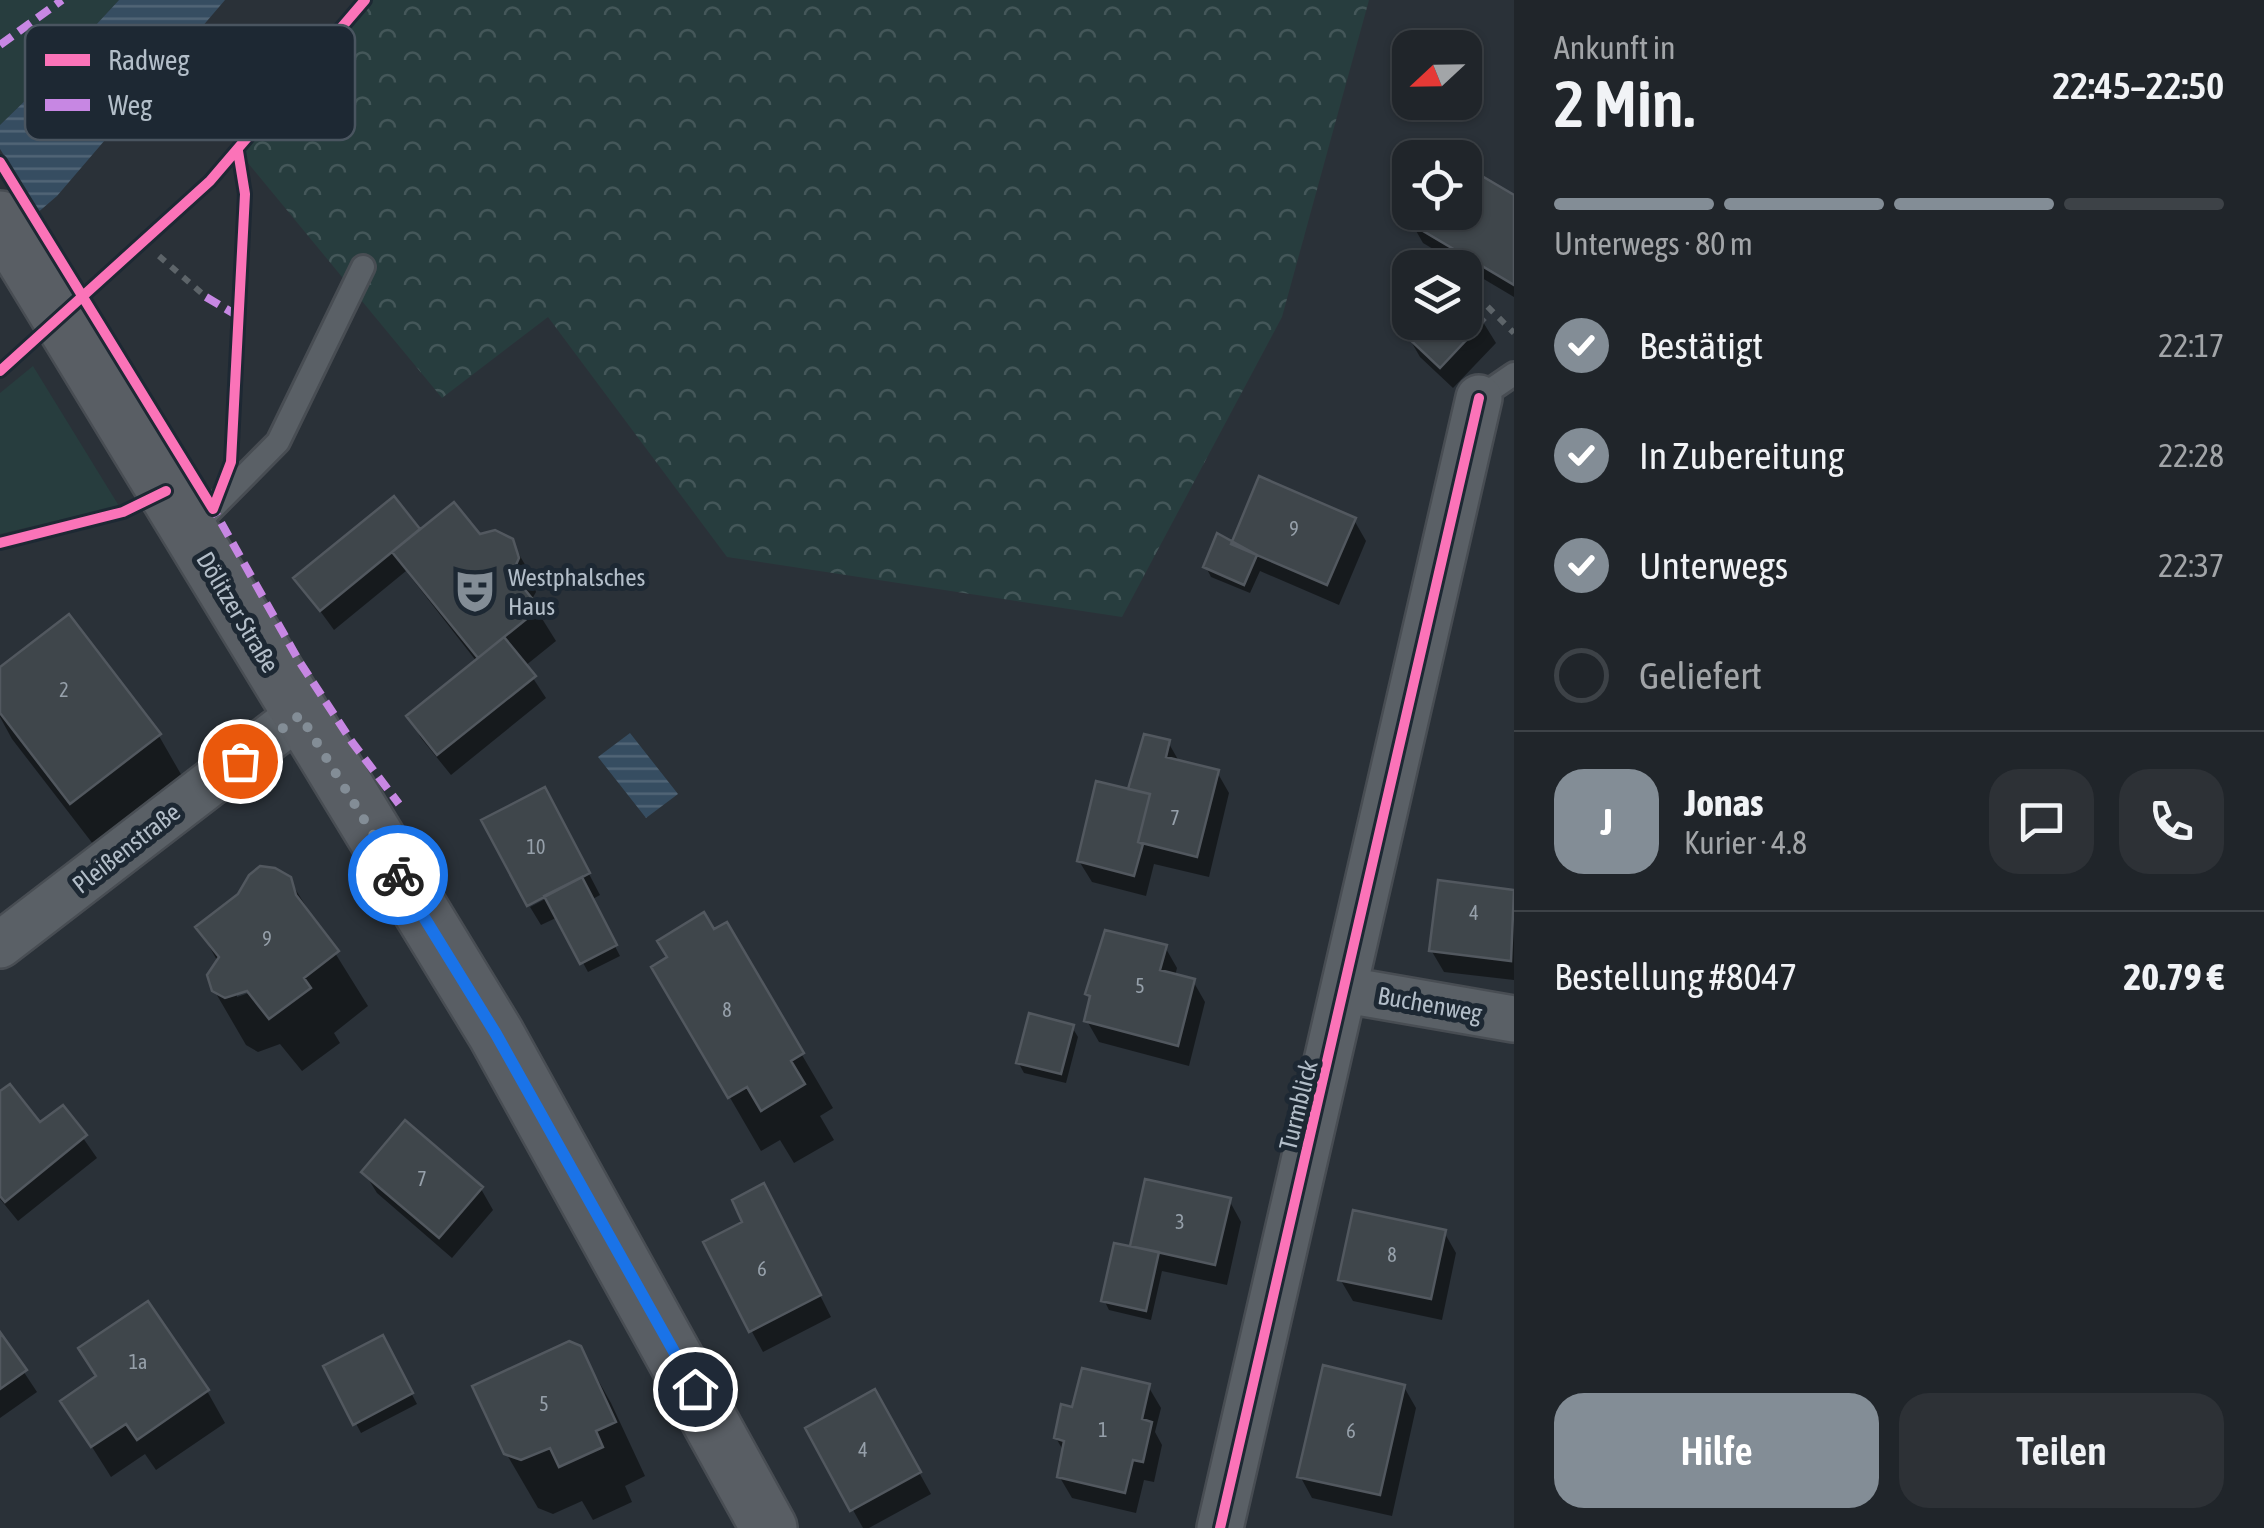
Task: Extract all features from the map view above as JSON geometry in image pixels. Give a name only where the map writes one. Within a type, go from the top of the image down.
[{"type":"main road","name":"Dölitzer Straße","points":[[0,219],[496,1034],[769,1528]]},
{"type":"street","name":"Turmblick","points":[[1220,1528],[1346,990],[1497,386]]},
{"type":"street","name":"Pleißenstraße","points":[[0,945],[300,715]]},
{"type":"street","name":"Buchenweg","points":[[1346,990],[1514,1019]]},
{"type":"lane","points":[[190,531],[278,442],[363,267]]},
{"type":"path","points":[[159,256],[206,297]]},
{"type":"path","points":[[1482,301],[1514,333]]},
{"type":"green space","points":[[0,0],[119,0],[96,25],[25,25],[25,101],[0,125]]},
{"type":"green space","points":[[365,0],[1369,0],[1282,317],[1122,617],[727,557],[548,317],[442,398],[238,151],[247,140],[355,140],[355,25],[344,25]]},
{"type":"green space","points":[[33,366],[119,506],[0,534],[0,393]]},
{"type":"water","points":[[119,0],[225,0],[204,25],[96,25]]},
{"type":"water","points":[[25,101],[25,140],[105,140],[57,196],[0,245],[0,125]]},
{"type":"water","points":[[630,733],[678,794],[646,818],[598,757]]},
{"type":"pier","points":[[0,149],[42,216],[0,250]]},
{"type":"building","points":[[1482,176],[1514,195],[1514,285],[1482,266],[1482,250],[1455,250],[1421,230],[1482,230]]},
{"type":"building","points":[[1410,340],[1466,340],[1440,368]]},
{"type":"building","points":[[1259,476],[1356,518],[1327,585],[1231,544]]},
{"type":"building","points":[[394,496],[420,529],[320,611],[293,578]]},
{"type":"building","name":"Westphalsches Haus","points":[[454,502],[480,534],[495,530],[513,539],[519,558],[512,574],[540,608],[478,658],[392,552]]},
{"type":"building","points":[[1217,533],[1257,555],[1244,585],[1203,567]]},
{"type":"building","points":[[69,614],[161,734],[70,804],[0,713],[0,667]]},
{"type":"building","points":[[504,637],[536,676],[437,755],[406,716]]},
{"type":"building","points":[[1144,734],[1170,740],[1166,757],[1219,770],[1197,857],[1138,842],[1150,794],[1128,789]]},
{"type":"building","points":[[1096,781],[1150,794],[1134,876],[1077,861]]},
{"type":"building","points":[[545,787],[590,873],[527,906],[481,820]]},
{"type":"building","points":[[260,866],[275,868],[291,877],[296,895],[339,951],[304,978],[311,988],[269,1019],[247,991],[225,998],[212,991],[207,975],[219,957],[195,927],[238,894],[249,875]]},
{"type":"building","points":[[582,877],[617,945],[580,964],[544,896]]},
{"type":"building","points":[[1438,880],[1514,890],[1511,961],[1429,951]]},
{"type":"building","points":[[704,912],[714,929],[727,922],[804,1053],[791,1061],[805,1084],[761,1111],[747,1087],[728,1098],[651,967],[667,957],[657,941]]},
{"type":"building","points":[[1105,930],[1167,945],[1160,970],[1195,979],[1178,1046],[1084,1021],[1090,996],[1085,994]]},
{"type":"building","points":[[1029,1013],[1074,1025],[1061,1074],[1016,1063]]},
{"type":"building","points":[[10,1084],[40,1122],[63,1105],[87,1135],[5,1202],[0,1196],[0,1091]]},
{"type":"building","points":[[405,1120],[483,1187],[439,1238],[361,1172]]},
{"type":"building","points":[[1145,1179],[1231,1198],[1215,1265],[1130,1246]]},
{"type":"building","points":[[764,1183],[821,1295],[749,1332],[703,1242],[742,1222],[732,1200]]},
{"type":"building","points":[[1353,1210],[1446,1230],[1431,1299],[1338,1280]]},
{"type":"building","points":[[1114,1243],[1159,1252],[1146,1311],[1101,1301]]},
{"type":"building","points":[[148,1301],[209,1390],[137,1440],[126,1424],[91,1447],[60,1401],[96,1376],[78,1348]]},
{"type":"building","points":[[0,1332],[27,1370],[0,1389]]},
{"type":"building","points":[[383,1335],[413,1393],[353,1425],[323,1366]]},
{"type":"building","points":[[569,1341],[581,1346],[616,1422],[596,1431],[603,1447],[559,1467],[550,1448],[521,1460],[504,1454],[472,1386]]},
{"type":"building","points":[[1323,1365],[1405,1385],[1380,1495],[1297,1477]]},
{"type":"building","points":[[1082,1368],[1150,1384],[1142,1419],[1152,1422],[1143,1462],[1133,1460],[1125,1493],[1057,1477],[1064,1441],[1054,1438],[1061,1404],[1072,1407]]},
{"type":"building","points":[[875,1389],[921,1472],[850,1511],[805,1428]]},
{"type":"marked path","points":[[28,25],[62,0]]},
{"type":"marked path","points":[[0,45],[25,27]]},
{"type":"marked path","points":[[206,297],[238,316]]},
{"type":"marked path","points":[[210,503],[299,661],[399,804]]},
{"type":"cycle path","points":[[344,25],[365,0]]},
{"type":"cycle path","points":[[0,371],[210,181],[245,140]]},
{"type":"cycle path","points":[[213,509],[231,462],[245,194],[238,151]]},
{"type":"cycle path","points":[[0,162],[213,509]]},
{"type":"cycle path","points":[[1220,1528],[1479,398]]},
{"type":"cycle path","points":[[0,543],[123,512],[166,491]]},
{"type":"way so far","points":[[240,761],[300,715],[398,875]]},
{"type":"place","name":"Westphalsches Haus","points":[[475,591]]},
{"type":"route","points":[[398,875],[496,1034],[695,1389]]}]
